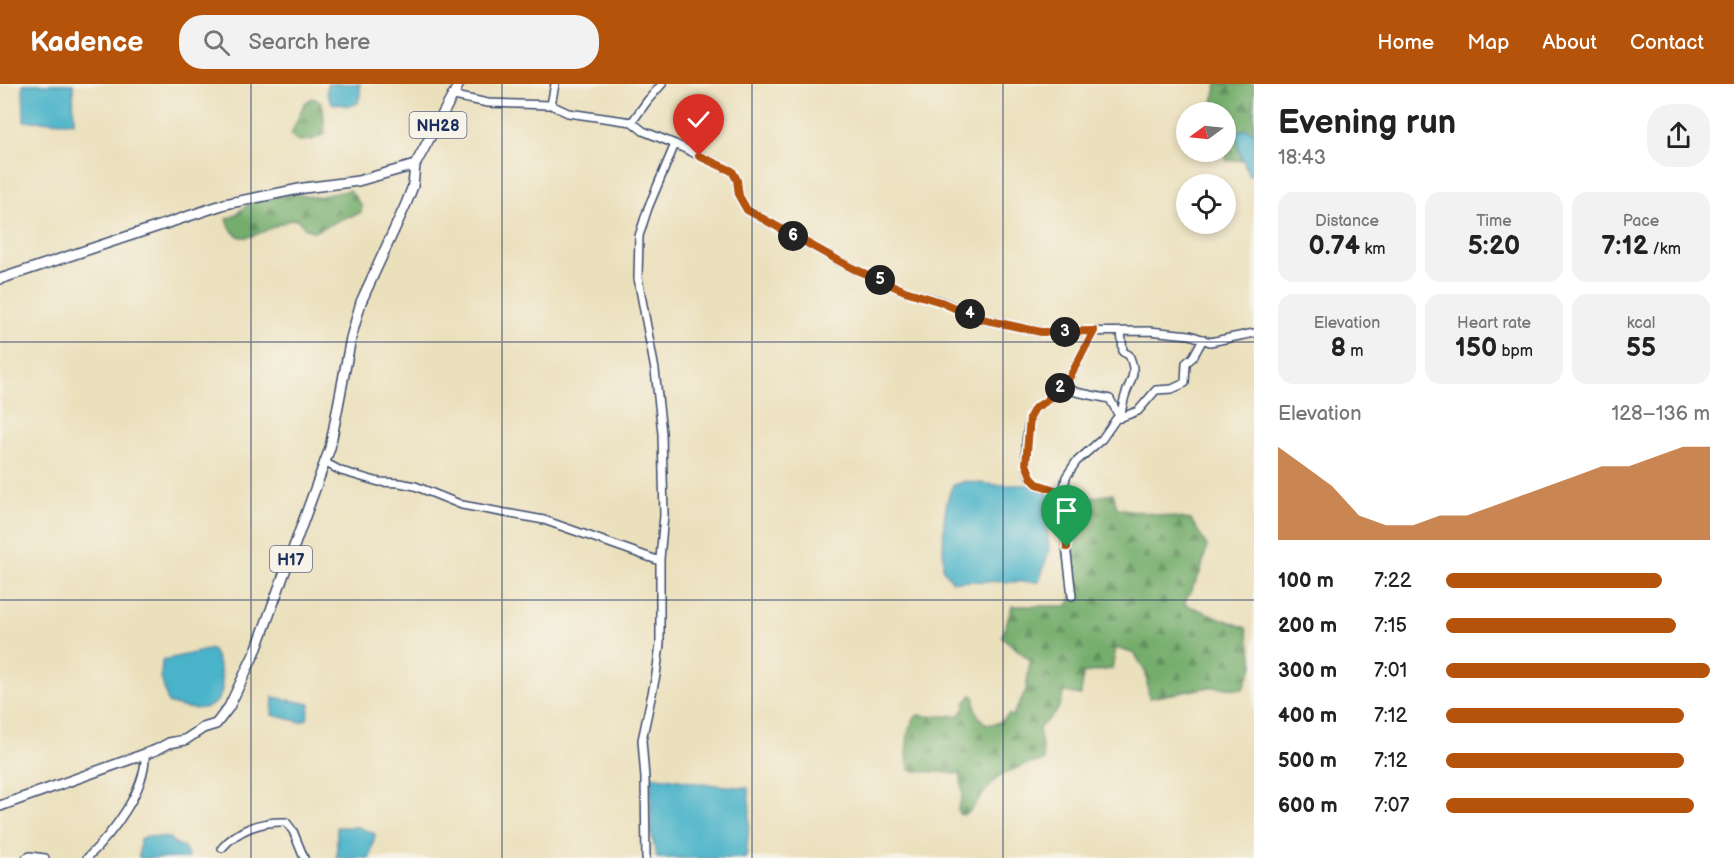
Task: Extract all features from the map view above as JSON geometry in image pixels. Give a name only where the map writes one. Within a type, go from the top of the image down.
[{"type":"main road","name":"NH28","points":[[415,165],[459,84]]},
{"type":"main road","points":[[0,279],[225,204],[304,188],[358,181],[415,165]]},
{"type":"main road","name":"H17","points":[[0,806],[145,754],[169,743],[185,740],[203,728],[216,724],[229,707],[257,648],[330,448],[351,338],[361,302],[406,204],[413,186],[415,165]]},
{"type":"street","points":[[551,105],[555,84]]},
{"type":"street","points":[[632,122],[662,84]]},
{"type":"street","points":[[454,96],[488,103],[551,105],[568,113],[632,122],[643,131],[732,171],[737,180],[739,196],[747,210],[852,268],[977,318],[1041,332],[1149,331],[1190,335],[1210,342],[1254,333]]},
{"type":"street","points":[[646,858],[642,740],[660,644],[660,561],[664,515],[662,433],[655,370],[638,278],[639,236],[648,208],[675,144]]},
{"type":"street","points":[[1061,495],[1058,491],[1037,484],[1032,479],[1026,464],[1028,435],[1033,411],[1055,391],[1065,386],[1094,331]]},
{"type":"street","points":[[1120,418],[1134,368],[1129,355],[1123,352],[1121,331]]},
{"type":"street","points":[[1072,596],[1061,495],[1069,470],[1102,439],[1116,419],[1138,411],[1152,392],[1172,389],[1185,383],[1186,363],[1197,351],[1203,339]]},
{"type":"street","points":[[1065,386],[1076,392],[1110,399],[1120,418]]},
{"type":"street","points":[[324,462],[341,471],[379,482],[415,486],[462,505],[544,520],[660,561]]},
{"type":"street","points":[[87,858],[120,819],[132,800],[146,767],[145,754]]},
{"type":"street","points":[[222,848],[246,829],[267,822],[286,822],[293,831],[304,858]]},
{"type":"street","points":[[26,858],[30,856],[45,858]]},
{"type":"green space","points":[[1217,84],[1254,84],[1254,133],[1250,130],[1238,147],[1242,160],[1236,160],[1236,102],[1213,102]]},
{"type":"green space","points":[[312,98],[320,101],[323,107],[325,134],[312,140],[298,141],[291,135],[304,104]]},
{"type":"green space","points":[[350,190],[362,207],[361,212],[314,232],[304,227],[297,219],[257,235],[239,236],[232,230],[227,218],[232,217],[251,202],[290,194],[317,197]]},
{"type":"green space","points":[[1113,493],[1117,508],[1191,520],[1207,546],[1201,571],[1184,604],[1246,628],[1254,664],[1243,689],[1210,687],[1149,698],[1146,673],[1135,654],[1116,648],[1112,669],[1083,673],[1081,695],[1065,692],[1057,711],[1039,728],[1044,761],[1023,765],[997,777],[968,813],[959,814],[958,809],[963,795],[960,773],[910,770],[907,749],[911,725],[918,715],[933,717],[960,715],[965,708],[965,703],[972,695],[975,699],[975,709],[983,721],[992,724],[1002,721],[1009,714],[1012,717],[1026,690],[1030,660],[1002,637],[1012,606],[1068,606],[1076,584],[1071,529],[1092,498]]},
{"type":"water","points":[[23,84],[73,84],[74,122],[24,121]]},
{"type":"water","points":[[327,84],[360,84],[358,103],[350,106],[332,103],[327,93]]},
{"type":"water","points":[[1245,129],[1254,133],[1254,175],[1249,176],[1238,147],[1237,132]]},
{"type":"water","points":[[966,481],[995,485],[1032,485],[1052,492],[1053,503],[1047,526],[1049,551],[1039,582],[952,581],[943,569],[944,526],[949,494],[953,485]]},
{"type":"water","points":[[211,649],[217,659],[222,684],[216,702],[201,708],[168,703],[161,677],[162,660]]},
{"type":"water","points":[[273,697],[310,704],[307,719],[301,722],[272,715]]},
{"type":"water","points":[[651,776],[748,788],[750,811],[746,858],[657,858],[651,833]]},
{"type":"water","points":[[337,827],[358,827],[375,834],[370,858],[337,858]]},
{"type":"water","points":[[147,836],[169,838],[184,847],[189,858],[139,858],[140,839]]},
{"type":"route","points":[[699,156],[732,171],[737,180],[739,196],[747,210],[852,268],[977,318],[1041,332],[1094,331],[1065,386],[1055,391],[1045,402],[1035,408],[1030,417],[1026,464],[1032,479],[1037,484],[1058,491],[1061,495],[1067,547]]}]
